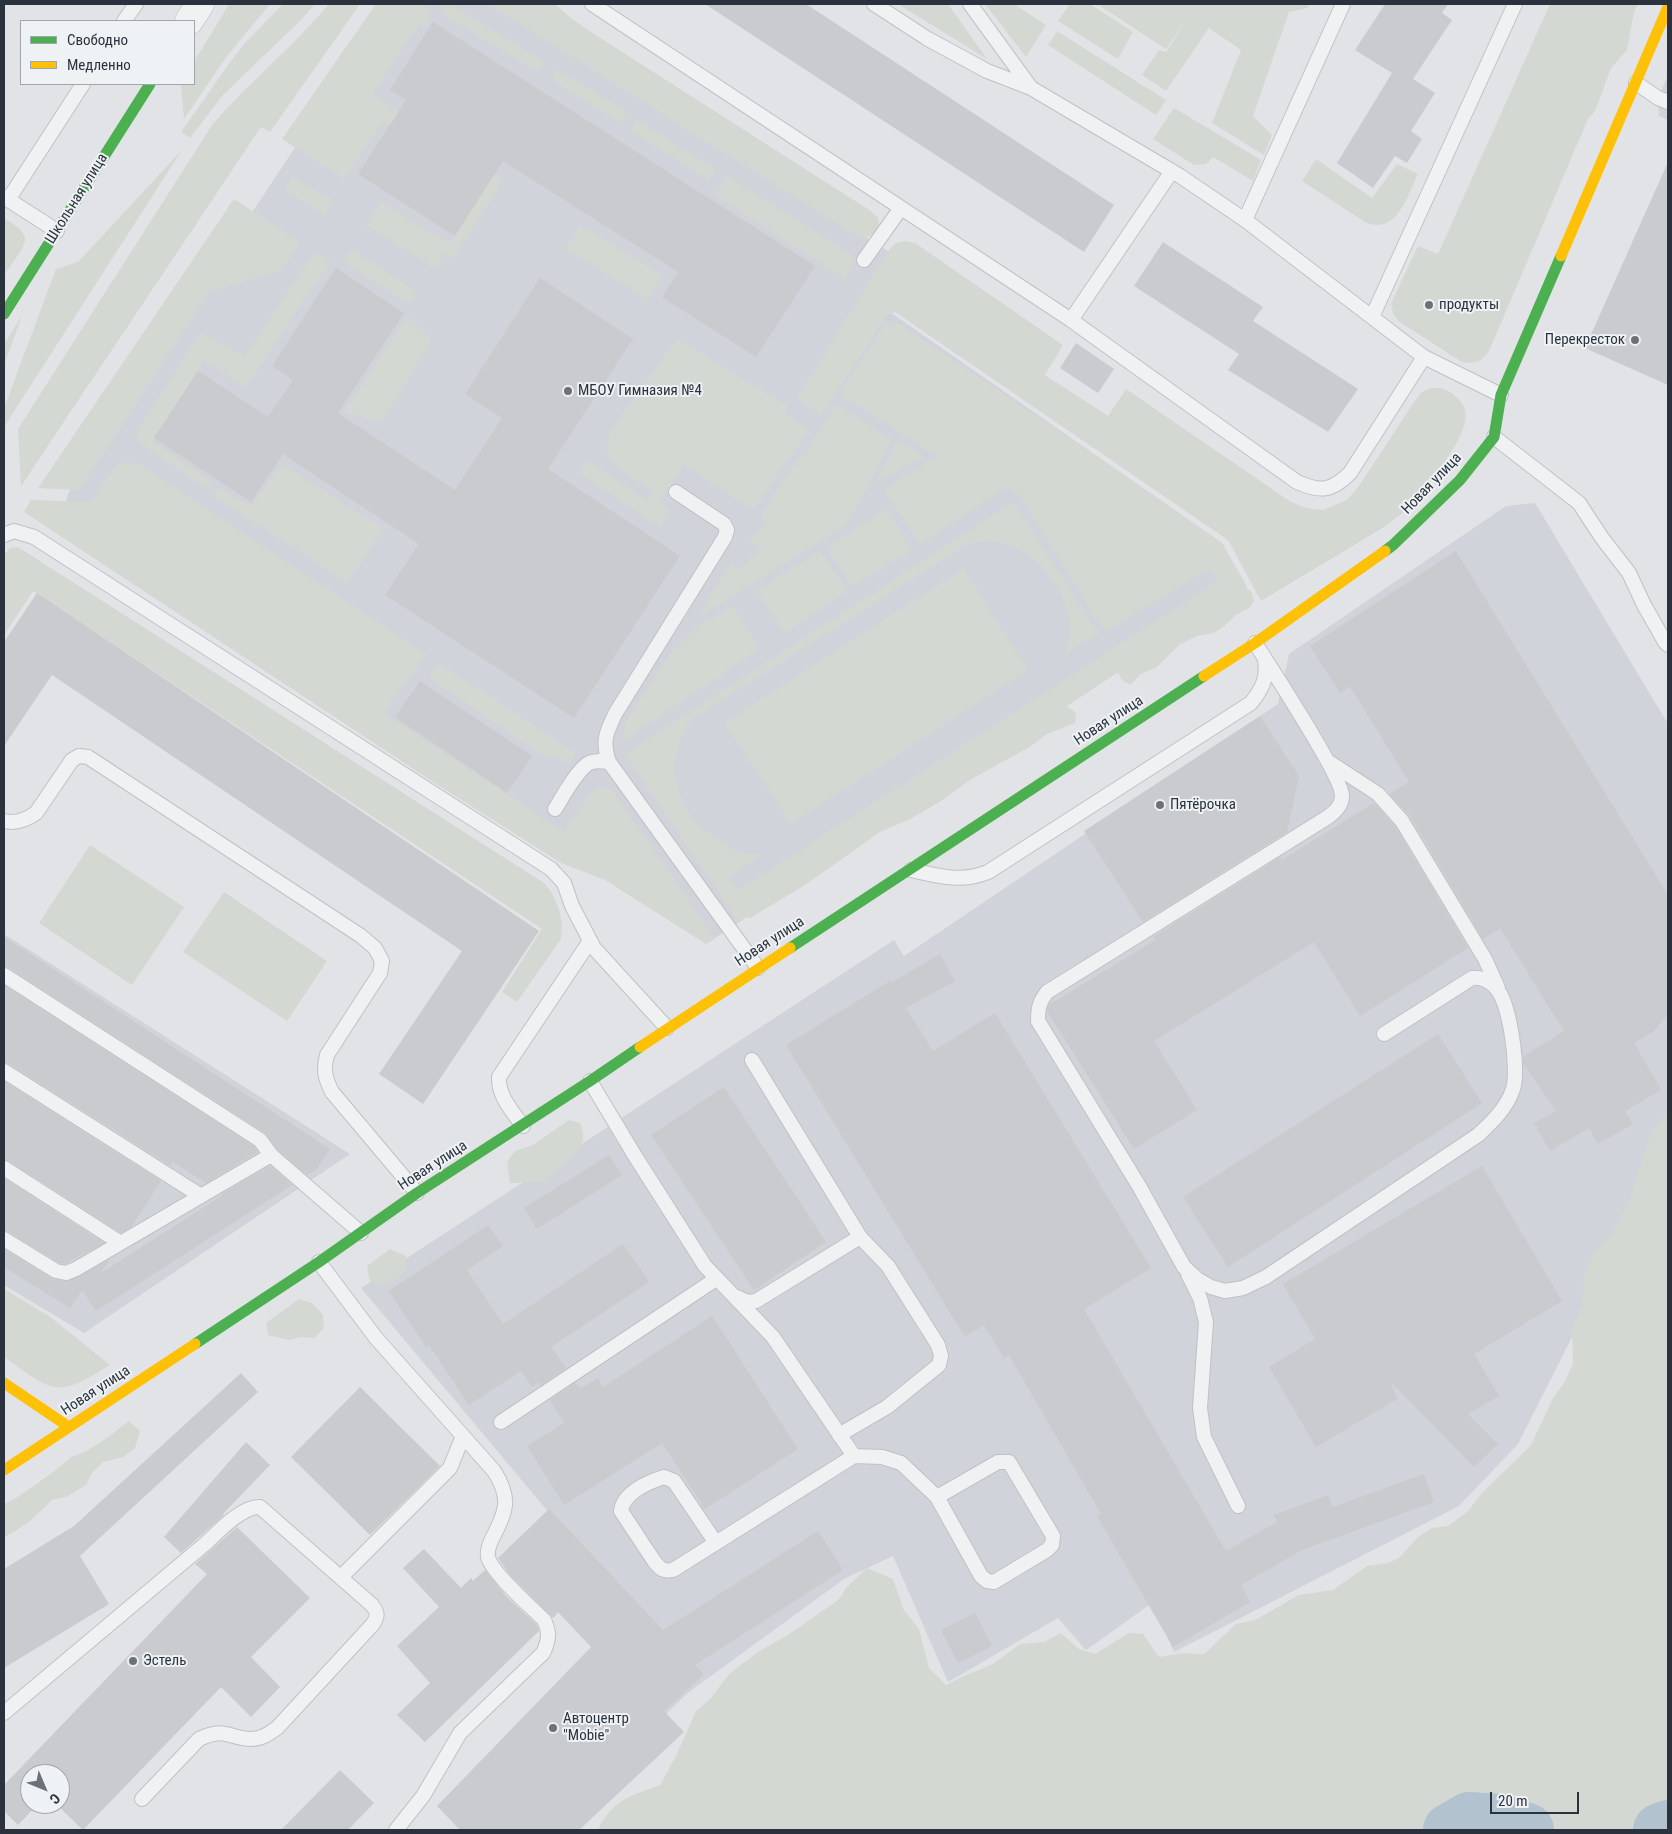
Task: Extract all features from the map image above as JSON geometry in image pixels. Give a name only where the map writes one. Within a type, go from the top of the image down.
[{"type":"street","points":[[190,20],[200,4]]},
{"type":"street","name":"Новая улица","points":[[4,1470],[319,1262],[417,1194],[590,1082],[667,1028],[1255,643],[1394,545],[1460,480],[1494,437],[1501,395],[1668,8]]},
{"type":"street","name":"Школьная улица","points":[[4,314],[149,85]]},
{"type":"street","points":[[4,1383],[70,1427]]},
{"type":"lane","points":[[125,20],[136,4]]},
{"type":"lane","points":[[592,4],[1071,320],[1273,467],[1312,489],[1325,489],[1340,484],[1350,473],[1424,357]]},
{"type":"lane","points":[[874,4],[928,39],[987,71],[1031,88],[1172,171],[1246,220],[1424,357],[1501,395]]},
{"type":"lane","points":[[970,4],[1031,88]]},
{"type":"lane","points":[[1246,220],[1343,4]]},
{"type":"lane","points":[[1372,317],[1515,4]]},
{"type":"lane","points":[[1636,83],[1658,98],[1668,102]]},
{"type":"lane","points":[[57,231],[6,198],[83,85]]},
{"type":"lane","points":[[1071,320],[1172,171]]},
{"type":"lane","points":[[864,260],[902,208]]},
{"type":"lane","points":[[1494,437],[1579,502],[1602,538],[1629,573],[1644,605],[1668,646]]},
{"type":"lane","points":[[676,492],[718,519],[727,530],[725,537],[615,714],[606,734],[605,747],[609,762],[758,968]]},
{"type":"lane","points":[[4,535],[14,531],[34,536],[550,869],[564,883],[572,906],[590,941],[614,971],[667,1028]]},
{"type":"lane","points":[[1238,1506],[1204,1437],[1200,1408],[1206,1322],[1200,1298],[1139,1186],[1038,1021],[1038,1009],[1041,1000],[1047,992],[1336,811],[1343,794],[1328,762],[1255,643]]},
{"type":"lane","points":[[909,870],[944,877],[962,878],[974,878],[988,872],[1251,703],[1265,681],[1267,671],[1264,657]]},
{"type":"lane","points":[[4,821],[16,823],[28,819],[36,813],[72,760],[79,756],[88,757],[361,936],[375,948],[382,961],[380,973],[327,1055],[324,1066],[325,1078],[332,1092],[417,1194]]},
{"type":"lane","points":[[555,809],[581,770],[588,764],[596,761],[609,762]]},
{"type":"lane","points":[[1184,1267],[1197,1279],[1211,1287],[1225,1291],[1243,1288],[1266,1276],[1478,1135],[1492,1122],[1513,1090],[1516,1072],[1509,1018],[1485,959],[1402,821],[1378,794],[1328,762]]},
{"type":"lane","points":[[522,1126],[498,1087],[499,1077],[590,941]]},
{"type":"lane","points":[[4,975],[260,1140],[271,1155],[361,1233]]},
{"type":"lane","points":[[1384,1034],[1472,978],[1480,977],[1498,988]]},
{"type":"lane","points":[[752,1060],[860,1237],[888,1266],[938,1345],[941,1356],[939,1365],[887,1407],[839,1435]]},
{"type":"lane","points":[[4,1071],[200,1196]]},
{"type":"lane","points":[[590,1082],[640,1165],[705,1266],[773,1337],[854,1456]]},
{"type":"lane","points":[[4,1239],[56,1271],[66,1273],[271,1155]]},
{"type":"lane","points":[[4,1168],[119,1242]]},
{"type":"lane","points":[[732,1294],[746,1302],[756,1301],[860,1237]]},
{"type":"lane","points":[[319,1262],[376,1338],[494,1471],[506,1495],[504,1512],[488,1547],[488,1558],[494,1569],[544,1620],[547,1627],[548,1636],[542,1652],[460,1733],[415,1809],[396,1830]]},
{"type":"lane","points":[[501,1422],[716,1279]]},
{"type":"lane","points":[[340,1577],[450,1468],[463,1436]]},
{"type":"lane","points":[[716,1543],[674,1481],[664,1476],[628,1496],[622,1504],[621,1512],[654,1562],[659,1568],[666,1571],[673,1570],[716,1543],[854,1456],[882,1457],[901,1464],[937,1497],[981,1576],[986,1581],[994,1582],[1047,1550],[1052,1545],[1053,1536],[1009,1462],[998,1462],[937,1497]]},
{"type":"lane","points":[[4,1713],[114,1623],[231,1521],[253,1506],[260,1507],[372,1605],[377,1611],[377,1617],[373,1624],[277,1728],[265,1736],[253,1739],[226,1732],[210,1734],[199,1739],[142,1799]]},
{"type":"shaded area","points":[[229,4],[270,4],[227,56],[184,119],[181,85],[195,85],[195,60]]},
{"type":"shaded area","points":[[283,4],[315,4],[302,19],[223,95],[190,138],[181,132],[245,43]]},
{"type":"shaded area","points":[[329,4],[360,4],[270,132],[261,127],[21,486],[18,429],[212,125]]},
{"type":"shaded area","points":[[376,4],[420,4],[433,12],[424,28],[419,23],[373,94],[399,112],[391,126],[382,122],[344,179],[282,139]]},
{"type":"shaded area","name":"МБОУ Гимназия №4","points":[[390,4],[499,4],[894,255],[867,296],[1222,543],[1247,587],[706,944],[61,515],[71,486]]},
{"type":"shaded area","points":[[444,4],[450,4],[545,62],[538,72],[439,12]]},
{"type":"shaded area","points":[[488,4],[555,4],[572,19],[594,34],[871,211],[878,218],[879,227],[865,239],[849,231]]},
{"type":"shaded area","points":[[903,4],[948,4],[987,59],[901,6]]},
{"type":"shaded area","points":[[985,4],[1014,4],[1046,25],[1026,57]]},
{"type":"shaded area","points":[[1070,4],[1090,4],[1133,32],[1118,59],[1058,21]]},
{"type":"shaded area","points":[[1097,4],[1309,4],[1307,8],[1289,12],[1253,116],[1272,135],[1264,155],[1212,123],[1241,50],[1209,28],[1166,91],[1142,75],[1159,50],[1166,52],[1186,20],[1166,49]]},
{"type":"shaded area","points":[[1550,4],[1638,4],[1634,12],[1627,50],[1611,68],[1595,111],[1588,119],[1489,351],[1478,361],[1471,363],[1462,362],[1398,321],[1393,313],[1391,303],[1418,246],[1438,254]]},
{"type":"shaded area","points":[[1057,31],[1166,100],[1156,115],[1048,45]]},
{"type":"shaded area","points":[[557,69],[627,112],[621,123],[551,80]]},
{"type":"shaded area","points":[[1668,75],[1668,120],[1659,116],[1658,98]]},
{"type":"shaded area","points":[[1174,108],[1261,160],[1253,181],[1213,157],[1206,164],[1194,165],[1153,139]]},
{"type":"shaded area","points":[[637,120],[716,169],[709,180],[631,131]]},
{"type":"shaded area","points":[[182,150],[4,427],[4,408],[56,269],[78,262]]},
{"type":"shaded area","points":[[1316,159],[1372,198],[1397,164],[1418,174],[1399,212],[1385,224],[1376,225],[1365,222],[1302,181]]},
{"type":"shaded area","points":[[493,173],[503,180],[454,258],[445,253],[435,268],[366,225],[381,202],[449,244]]},
{"type":"shaded area","points":[[727,176],[848,252],[852,258],[852,268],[844,278],[715,195]]},
{"type":"shaded area","points":[[293,177],[333,201],[325,215],[285,191]]},
{"type":"shaded area","points":[[234,199],[300,242],[280,271],[209,292],[79,490],[38,488]]},
{"type":"shaded area","points":[[4,218],[19,228],[24,234],[25,241],[21,251],[4,275]]},
{"type":"shaded area","points":[[580,225],[662,275],[648,299],[566,249]]},
{"type":"shaded area","points":[[904,241],[915,243],[1063,345],[1045,375],[1108,416],[1126,389],[1291,502],[1306,508],[1323,510],[1347,500],[1359,486],[1414,402],[1426,389],[1444,389],[1459,400],[1463,405],[1466,417],[1463,430],[1431,482],[1401,514],[1377,531],[1261,601],[1228,540],[895,312],[886,316],[821,415],[797,399],[889,250],[896,243]]},
{"type":"shaded area","points":[[351,249],[417,292],[410,304],[343,261]]},
{"type":"shaded area","points":[[315,251],[331,261],[246,387],[204,361],[152,441],[214,483],[206,488],[140,443],[136,434],[201,332],[244,357]]},
{"type":"shaded area","points":[[22,316],[4,365],[4,344]]},
{"type":"shaded area","points":[[408,316],[432,340],[381,422],[344,412]]},
{"type":"shaded area","points":[[886,322],[895,326],[897,323],[1088,450],[1222,543],[1247,587],[1245,588],[1251,591],[1254,601],[1249,608],[1236,615],[1214,633],[1197,636],[1179,645],[1157,667],[1141,674],[1130,685],[1122,680],[1118,672],[1067,706],[1076,713],[1075,723],[1047,734],[1031,746],[970,780],[941,801],[912,818],[880,832],[805,885],[750,918],[747,917],[739,922],[625,754],[1014,502],[1098,634],[1066,653],[1069,619],[1062,596],[1049,575],[1031,557],[1009,545],[990,541],[967,544],[694,718],[686,728],[676,752],[675,764],[678,790],[689,814],[704,830],[737,851],[756,855],[763,854],[729,877],[739,890],[1218,581],[1210,568],[1107,631],[1101,626],[1018,493],[1005,488],[920,544],[884,490],[937,456],[850,400],[845,401],[840,393]]},
{"type":"shaded area","points":[[677,339],[788,406],[784,413],[809,430],[753,509],[684,465],[659,503],[670,511],[660,527],[579,473],[588,461],[648,501],[654,491],[615,465],[608,455],[607,444],[610,432]]},
{"type":"shaded area","points":[[837,404],[892,440],[846,525],[697,618],[731,563],[740,569],[761,549],[749,540],[767,523],[761,515],[803,454],[813,457],[806,452]]},
{"type":"shaded area","points":[[898,440],[923,457],[876,482]]},
{"type":"shaded area","points":[[118,463],[137,463],[426,654],[387,708],[388,716],[564,832],[592,791],[601,787],[608,788],[614,793],[714,937],[706,944],[605,880],[561,863],[430,780],[24,512],[31,500],[90,502]]},
{"type":"shaded area","points":[[282,465],[384,529],[347,582],[212,495],[220,488],[250,507]]},
{"type":"shaded area","points":[[1535,503],[1668,724],[1668,1147],[1518,1444],[1459,1506],[1174,1652],[1152,1603],[1086,1650],[1058,1618],[948,1682],[893,1556],[844,1579],[689,1692],[665,1715],[550,1514],[361,1288],[894,940],[904,956],[1278,704],[1289,654],[1506,506]]},
{"type":"shaded area","points":[[887,509],[911,551],[853,586],[827,548]]},
{"type":"shaded area","points":[[18,547],[544,883],[552,893],[559,909],[562,924],[561,939],[517,1002],[502,992],[542,929],[33,591],[4,635],[4,555],[10,548]]},
{"type":"shaded area","points":[[820,551],[848,591],[784,633],[756,591]]},
{"type":"shaded area","points":[[963,569],[1028,670],[791,824],[725,723]]},
{"type":"shaded area","points":[[733,606],[759,649],[623,741],[625,723],[673,650],[698,626]]},
{"type":"shaded area","points":[[439,663],[576,753],[570,763],[540,754],[429,678]]},
{"type":"shaded area","points":[[90,845],[184,907],[132,985],[39,923]]},
{"type":"shaded area","points":[[224,892],[327,961],[287,1021],[183,952]]},
{"type":"shaded area","points":[[4,934],[350,1154],[84,1333],[4,1285]]},
{"type":"shaded area","points":[[1668,1111],[1668,1830],[599,1830],[600,1824],[617,1804],[630,1796],[660,1785],[676,1756],[696,1711],[711,1698],[729,1674],[758,1652],[791,1633],[838,1600],[848,1586],[867,1568],[893,1579],[904,1610],[919,1629],[929,1668],[946,1685],[993,1664],[1020,1644],[1044,1642],[1061,1633],[1079,1649],[1095,1654],[1129,1633],[1143,1634],[1159,1657],[1183,1653],[1204,1654],[1236,1624],[1255,1620],[1299,1595],[1333,1590],[1367,1566],[1388,1563],[1399,1558],[1418,1537],[1432,1528],[1448,1526],[1468,1511],[1482,1493],[1531,1445],[1552,1400],[1565,1381],[1573,1364],[1572,1331],[1582,1305],[1584,1277],[1595,1252],[1612,1233],[1628,1205],[1651,1133]]},
{"type":"shaded area","points":[[569,1120],[580,1123],[583,1133],[582,1143],[575,1153],[542,1182],[510,1183],[507,1162],[515,1151],[531,1146]]},
{"type":"shaded area","points":[[390,1249],[406,1256],[406,1269],[393,1281],[375,1285],[369,1279],[367,1266]]},
{"type":"shaded area","points":[[4,1289],[49,1316],[110,1365],[77,1384],[62,1387],[49,1386],[22,1370],[4,1357]]},
{"type":"shaded area","points":[[299,1299],[312,1303],[323,1315],[324,1328],[315,1338],[301,1337],[289,1340],[268,1335],[266,1323]]},
{"type":"shaded area","points":[[129,1421],[140,1431],[135,1448],[123,1457],[103,1462],[92,1473],[86,1485],[66,1497],[52,1500],[30,1521],[4,1537],[4,1504],[52,1473],[70,1458],[104,1440]]},
{"type":"building","points":[[705,4],[806,4],[1114,205],[1084,252]]},
{"type":"building","points":[[1385,4],[1448,4],[1442,13],[1452,20],[1413,79],[1435,93],[1411,131],[1422,139],[1407,163],[1395,156],[1373,188],[1337,163],[1392,73],[1355,50]]},
{"type":"building","points":[[433,22],[815,266],[756,357],[662,297],[678,272],[503,161],[455,236],[358,174],[406,100],[390,90]]},
{"type":"building","points":[[1668,162],[1668,385],[1585,348]]},
{"type":"building","points":[[1163,242],[1263,307],[1253,321],[1358,389],[1328,432],[1228,370],[1239,354],[1134,286]]},
{"type":"building","points":[[336,268],[404,313],[338,413],[455,490],[502,418],[465,394],[540,278],[633,339],[548,469],[680,556],[574,718],[385,595],[419,544],[283,454],[251,502],[154,438],[198,371],[268,417],[293,380],[272,366]]},
{"type":"building","points":[[1076,343],[1114,369],[1098,393],[1060,368]]},
{"type":"building","points":[[1456,551],[1668,895],[1668,1014],[1654,1031],[1634,1043],[1661,1090],[1625,1111],[1633,1124],[1598,1144],[1589,1128],[1550,1151],[1534,1123],[1556,1111],[1523,1063],[1523,1057],[1564,1031],[1500,928],[1483,939],[1410,816],[1389,794],[1409,782],[1350,686],[1340,693],[1310,646]]},
{"type":"building","points":[[37,593],[539,931],[423,1104],[379,1074],[462,951],[52,675],[4,746],[4,642]]},
{"type":"building","points":[[420,681],[532,756],[507,793],[395,717]]},
{"type":"building","points":[[1260,716],[1299,776],[1287,832],[1143,922],[1084,831]]},
{"type":"building","points":[[1374,803],[1395,826],[1468,948],[1360,1016],[1314,942],[1154,1041],[1197,1110],[1134,1149],[1047,1011],[1049,1005],[1155,940],[1153,937],[1282,856],[1280,861]]},
{"type":"building","points":[[4,937],[330,1149],[316,1170],[307,1175],[277,1149],[265,1133],[4,966]]},
{"type":"building","points":[[940,954],[955,981],[906,1008],[933,1051],[995,1013],[1151,1268],[1084,1309],[1226,1551],[1277,1522],[1274,1515],[1328,1495],[1333,1507],[1424,1474],[1434,1502],[1302,1550],[1241,1585],[1250,1602],[1173,1647],[1097,1516],[1101,1514],[1009,1355],[1004,1358],[984,1325],[965,1337],[786,1045],[890,981],[891,983]]},
{"type":"building","points":[[4,985],[254,1146],[258,1152],[206,1183],[173,1162],[171,1166],[4,1062]]},
{"type":"building","points":[[1438,1034],[1482,1103],[1228,1267],[1183,1197]]},
{"type":"building","points":[[4,1081],[161,1181],[132,1226],[121,1233],[4,1159]]},
{"type":"building","points":[[724,1087],[826,1242],[754,1290],[651,1135]]},
{"type":"building","points":[[609,1155],[622,1175],[537,1229],[524,1208]]},
{"type":"building","points":[[270,1166],[292,1185],[96,1311],[82,1290],[70,1308],[4,1267],[4,1249],[54,1280],[69,1281],[110,1259],[101,1273],[222,1194]]},
{"type":"building","points":[[1482,1166],[1562,1301],[1474,1354],[1499,1396],[1468,1414],[1498,1444],[1474,1467],[1390,1381],[1397,1399],[1316,1447],[1269,1367],[1315,1339],[1283,1284]]},
{"type":"building","points":[[4,1178],[104,1243],[65,1264],[59,1263],[4,1230]]},
{"type":"building","points":[[488,1225],[503,1246],[467,1270],[503,1324],[623,1244],[649,1282],[551,1347],[566,1368],[541,1385],[539,1382],[532,1387],[521,1371],[469,1405],[429,1345],[426,1347],[389,1291]]},
{"type":"building","points":[[712,1316],[798,1449],[705,1509],[662,1443],[564,1505],[527,1446],[564,1423],[550,1400],[575,1383],[580,1389],[598,1378],[603,1387]]},
{"type":"building","points":[[241,1373],[258,1392],[80,1556],[109,1604],[4,1668],[4,1569],[74,1526]]},
{"type":"building","points":[[360,1387],[440,1466],[370,1535],[291,1457]]},
{"type":"building","points":[[246,1442],[270,1465],[224,1515],[181,1553],[164,1537]]},
{"type":"building","points":[[549,1509],[663,1630],[818,1531],[843,1570],[695,1665],[704,1674],[664,1711],[684,1732],[579,1830],[460,1830],[437,1806],[591,1647],[558,1612],[553,1618],[510,1575],[498,1558]]},
{"type":"building","points":[[237,1527],[310,1598],[251,1657],[280,1687],[251,1717],[221,1687],[83,1830],[66,1814],[70,1814],[70,1764],[24,1764],[207,1574],[195,1564]]},
{"type":"building","points":[[424,1549],[461,1588],[471,1578],[473,1581],[485,1570],[506,1596],[537,1625],[539,1631],[425,1742],[397,1715],[430,1683],[397,1646],[439,1607],[403,1568]]},
{"type":"building","points":[[975,1613],[992,1646],[958,1663],[941,1630]]},
{"type":"building","points":[[20,1768],[20,1814],[28,1814],[18,1825],[4,1811],[4,1785]]},
{"type":"building","points":[[340,1770],[374,1803],[348,1830],[281,1830]]},
{"type":"waterway","points":[[1450,1830],[1469,1819],[1501,1821],[1527,1830]]},
{"type":"waterway","points":[[1660,1830],[1668,1827]]},
{"type":"traffic: fast","points":[[4,314],[149,85]]},
{"type":"traffic: fast","points":[[1385,551],[1460,480],[1494,437],[1501,395],[1561,256]]},
{"type":"traffic: fast","points":[[790,948],[1204,676]]},
{"type":"traffic: fast","points":[[195,1344],[319,1262],[417,1193],[640,1047]]},
{"type":"traffic: slow","points":[[1561,256],[1668,7]]},
{"type":"traffic: slow","points":[[1204,676],[1255,643],[1385,551]]},
{"type":"traffic: slow","points":[[640,1047],[790,948]]},
{"type":"traffic: slow","points":[[4,1470],[195,1344]]},
{"type":"traffic: slow","points":[[4,1383],[69,1427]]},
{"type":"place","name":"продукты","points":[[1429,305]]},
{"type":"place","name":"Перекресток","points":[[1635,340]]},
{"type":"place","name":"МБОУ Гимназия №4","points":[[568,391]]},
{"type":"place","name":"Пятёрочка","points":[[1160,805]]},
{"type":"place","name":"Эстель","points":[[133,1661]]},
{"type":"place","name":"Автоцентр \"Mobie\"","points":[[553,1728]]}]
